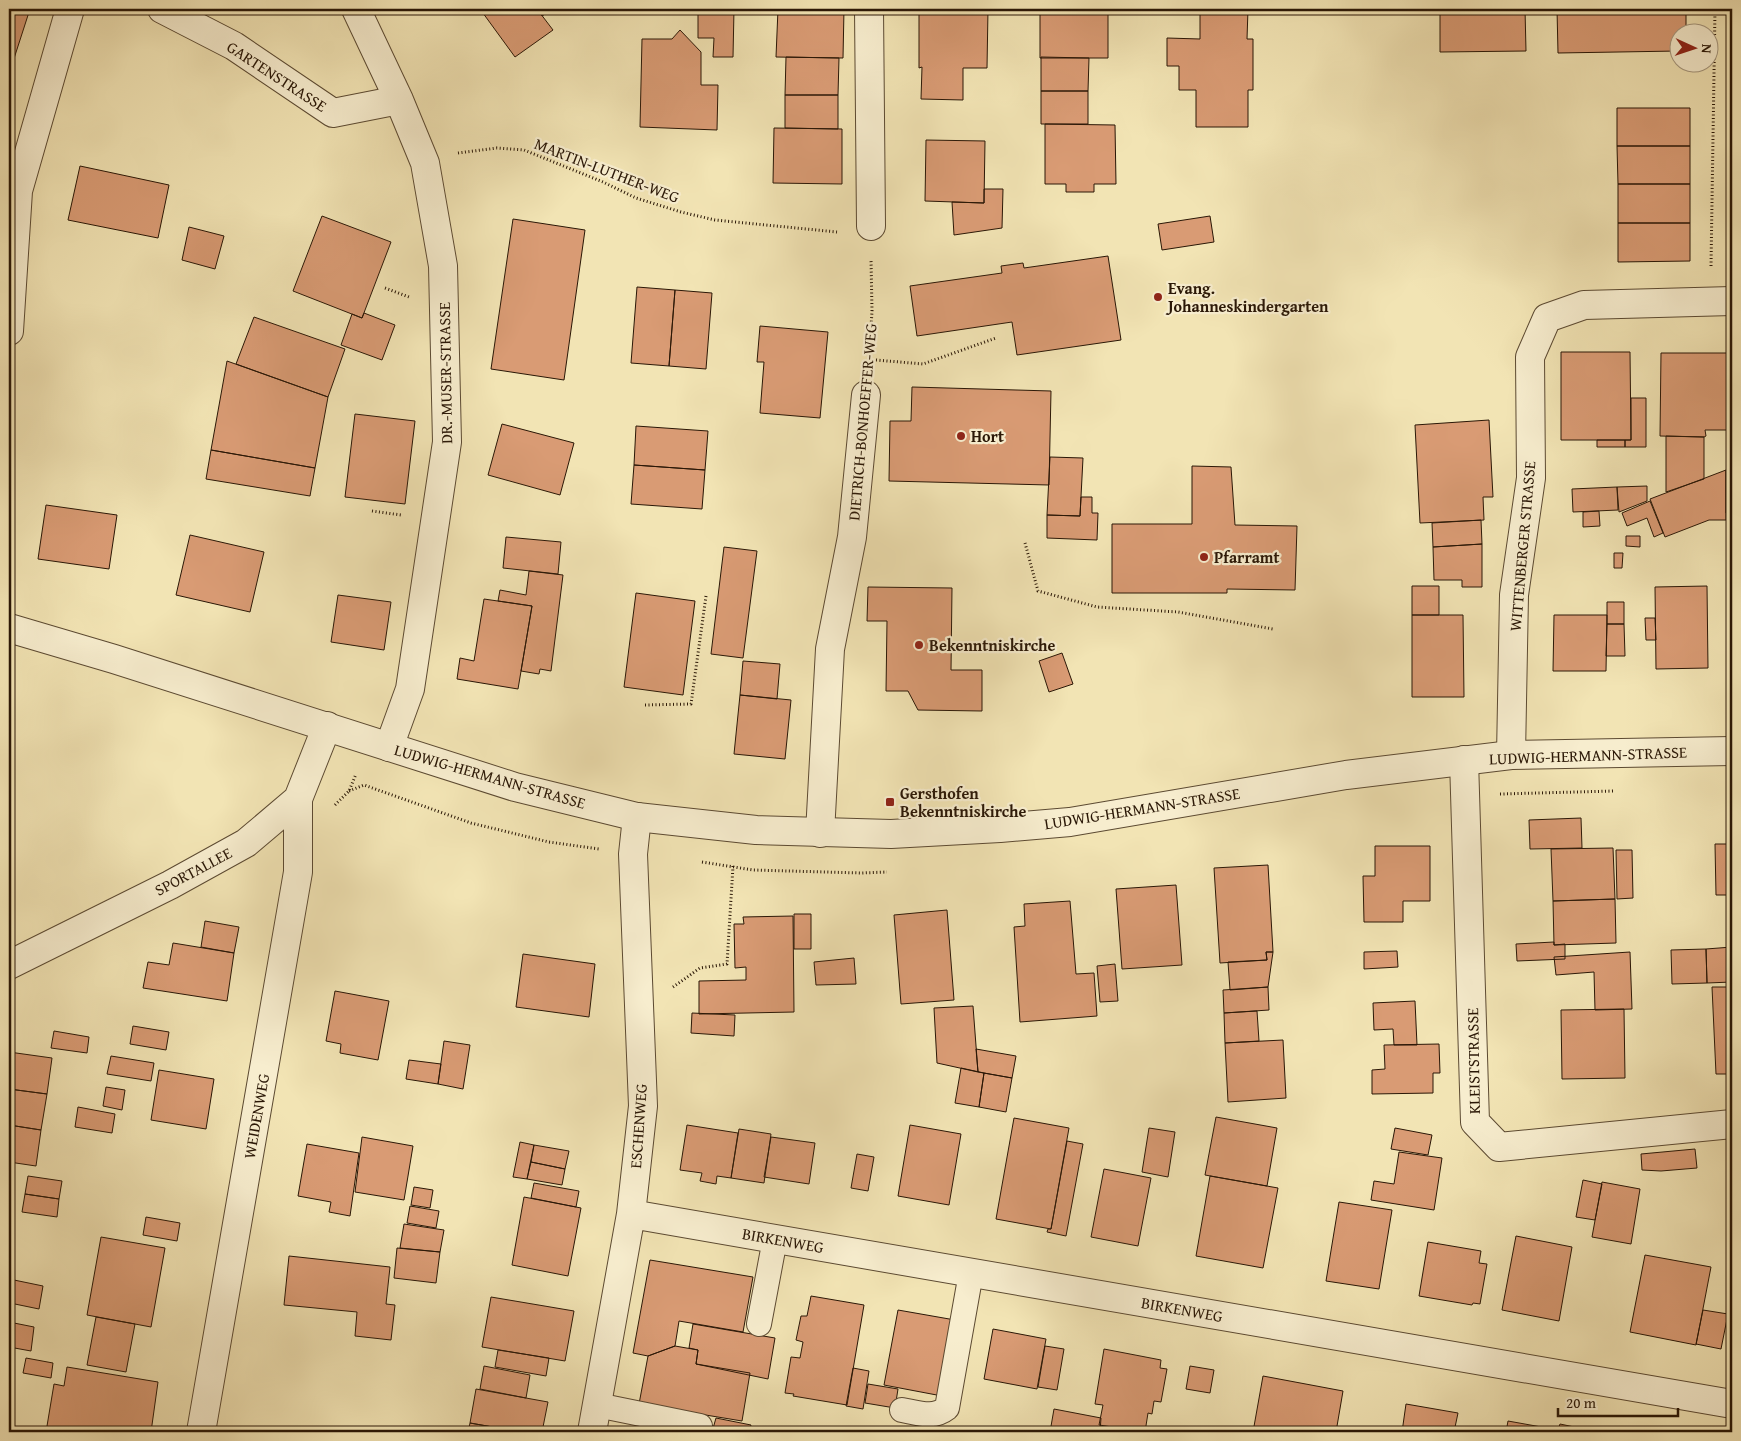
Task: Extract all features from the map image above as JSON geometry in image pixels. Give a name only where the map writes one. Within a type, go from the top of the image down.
[{"type":"street","points":[[9,331],[18,191],[70,9]]},
{"type":"street","name":"GARTENSTRASSE","points":[[162,9],[234,46],[334,113],[399,100]]},
{"type":"street","name":"DR.-MUSER-STRASSE","points":[[356,9],[399,100],[425,164],[444,266],[447,442],[410,689],[389,747]]},
{"type":"street","points":[[869,9],[870,231]]},
{"type":"street","name":"WITTENBERGER STRASSE","points":[[1512,754],[1514,595],[1531,478],[1530,357],[1547,318],[1584,305],[1721,301]]},
{"type":"street","name":"DIETRICH-BONHOEFFER-WEG","points":[[820,833],[830,649],[852,537],[866,396]]},
{"type":"street","name":"LUDWIG-HERMANN-STRASSE","points":[[9,628],[328,726],[515,787],[637,817],[756,830],[891,834],[1070,822],[1346,775],[1512,754],[1732,751]]},
{"type":"street","name":"SPORTALLEE","points":[[9,965],[170,885],[246,843],[298,799],[328,726]]},
{"type":"street","name":"KLEISTSTRASSE","points":[[1464,760],[1475,1122],[1499,1147],[1732,1124]]},
{"type":"street","name":"WEIDENWEG","points":[[201,1432],[298,872],[298,799]]},
{"type":"street","name":"ESCHENWEG","points":[[592,1432],[631,1214],[643,1106],[633,854],[637,817]]},
{"type":"street","name":"BIRKENWEG","points":[[631,1214],[1732,1404]]},
{"type":"lane","points":[[760,1324],[775,1239]]},
{"type":"lane","points":[[902,1410],[930,1416],[940,1414],[947,1408],[971,1273]]},
{"type":"lane","points":[[597,1405],[700,1426]]},
{"type":"path","points":[[1715,9],[1721,301]]},
{"type":"path","name":"MARTIN-LUTHER-WEG","points":[[425,164],[464,151],[497,148],[524,150],[636,198],[715,220],[870,231]]},
{"type":"path","name":"DIETRICH-BONHOEFFER-WEG","points":[[866,396],[872,310],[870,231]]},
{"type":"path","points":[[869,359],[923,364],[996,338]]},
{"type":"path","points":[[1025,542],[1038,591],[1097,606],[1178,612],[1273,629]]},
{"type":"path","points":[[645,705],[691,704],[706,596]]},
{"type":"path","points":[[349,791],[364,785],[471,823],[498,830],[549,842],[633,854]]},
{"type":"path","points":[[498,830],[500,822]]},
{"type":"path","points":[[639,1014],[666,1018],[672,988],[700,968],[727,964],[733,866]]},
{"type":"building","points":[[9,9],[30,9],[9,74]]},
{"type":"building","points":[[480,9],[537,9],[553,30],[515,57]]},
{"type":"building","points":[[537,9],[553,9],[542,16]]},
{"type":"building","points":[[698,9],[734,9],[733,57],[713,57],[714,38],[698,38]]},
{"type":"building","points":[[778,9],[844,9],[843,58],[776,57]]},
{"type":"building","points":[[919,9],[988,9],[987,68],[963,68],[963,100],[921,99],[922,67],[919,68]]},
{"type":"building","points":[[1040,9],[1108,9],[1108,58],[1040,58]]},
{"type":"building","points":[[1200,9],[1248,9],[1247,39],[1253,39],[1253,90],[1248,90],[1248,127],[1196,127],[1196,90],[1179,90],[1179,66],[1167,66],[1167,38],[1200,39]]},
{"type":"building","points":[[1440,9],[1525,9],[1526,51],[1440,52]]},
{"type":"building","points":[[1557,9],[1686,9],[1686,22],[1668,22],[1668,51],[1558,53]]},
{"type":"building","points":[[680,30],[701,52],[701,85],[718,85],[717,130],[640,127],[642,39],[672,39]]},
{"type":"building","points":[[786,57],[839,58],[838,95],[785,95]]},
{"type":"building","points":[[1041,57],[1089,58],[1088,91],[1041,91]]},
{"type":"building","points":[[1041,91],[1088,91],[1088,124],[1041,124]]},
{"type":"building","points":[[785,95],[838,95],[838,129],[785,128]]},
{"type":"building","points":[[1617,108],[1690,108],[1690,146],[1617,146]]},
{"type":"building","points":[[1045,124],[1115,125],[1116,184],[1094,184],[1094,192],[1066,192],[1066,184],[1045,184]]},
{"type":"building","points":[[774,128],[842,129],[842,184],[773,183]]},
{"type":"building","points":[[926,140],[985,141],[984,203],[925,201]]},
{"type":"building","points":[[1617,146],[1690,146],[1690,184],[1618,184]]},
{"type":"building","points":[[80,166],[169,185],[158,238],[68,220]]},
{"type":"building","points":[[1618,184],[1690,184],[1690,223],[1618,223]]},
{"type":"building","points":[[984,189],[1003,189],[1002,228],[954,235],[952,202],[984,203]]},
{"type":"building","points":[[322,216],[391,242],[362,318],[293,291]]},
{"type":"building","points":[[1210,216],[1214,242],[1162,250],[1158,224]]},
{"type":"building","points":[[513,219],[585,230],[564,380],[491,369]]},
{"type":"building","points":[[1618,223],[1690,223],[1690,261],[1618,262]]},
{"type":"building","points":[[189,227],[224,236],[215,269],[182,260]]},
{"type":"building","points":[[1108,256],[1121,340],[1017,355],[1012,322],[917,336],[910,286],[1002,273],[1001,266],[1023,263],[1024,268]]},
{"type":"building","points":[[637,287],[675,290],[669,366],[631,363]]},
{"type":"building","points":[[675,290],[712,293],[706,369],[669,366]]},
{"type":"building","points":[[364,313],[395,325],[382,360],[341,345],[352,314],[362,318]]},
{"type":"building","points":[[254,317],[345,349],[328,397],[236,364]]},
{"type":"building","points":[[760,326],[828,332],[820,418],[760,413],[764,362],[757,362]]},
{"type":"building","points":[[1561,352],[1630,352],[1631,440],[1561,440]]},
{"type":"building","points":[[1661,353],[1728,353],[1727,430],[1705,430],[1706,436],[1704,437],[1660,436]]},
{"type":"building","points":[[227,361],[328,397],[315,468],[211,450]]},
{"type":"building","name":"Hort","points":[[912,387],[1051,391],[1049,485],[889,481],[890,421],[911,421]]},
{"type":"building","points":[[1631,398],[1646,398],[1646,447],[1625,447],[1625,440],[1631,440]]},
{"type":"building","points":[[355,414],[415,421],[405,504],[345,497]]},
{"type":"building","points":[[1489,420],[1493,497],[1483,497],[1484,520],[1420,523],[1415,425]]},
{"type":"building","points":[[502,424],[574,443],[560,495],[488,475]]},
{"type":"building","points":[[636,426],[708,431],[705,470],[634,465]]},
{"type":"building","points":[[1666,436],[1704,437],[1704,479],[1666,492]]},
{"type":"building","points":[[1597,440],[1625,440],[1625,447],[1597,447]]},
{"type":"building","points":[[211,450],[315,468],[310,496],[206,479]]},
{"type":"building","points":[[1050,457],[1083,458],[1080,516],[1047,515]]},
{"type":"building","points":[[634,465],[705,470],[702,509],[631,504]]},
{"type":"building","name":"Pfarramt","points":[[1192,466],[1231,467],[1235,525],[1297,526],[1295,590],[1227,589],[1227,593],[1112,593],[1112,524],[1192,524]]},
{"type":"building","points":[[1732,468],[1732,489],[1726,489],[1726,470]]},
{"type":"building","points":[[1726,470],[1726,520],[1709,520],[1665,537],[1650,499]]},
{"type":"building","points":[[1647,486],[1647,501],[1619,512],[1617,487]]},
{"type":"building","points":[[1617,487],[1618,510],[1573,512],[1572,489]]},
{"type":"building","points":[[1726,489],[1732,489],[1732,513],[1726,513]]},
{"type":"building","points":[[1081,497],[1092,497],[1092,513],[1098,513],[1097,540],[1047,538],[1047,515],[1080,516]]},
{"type":"building","points":[[1650,501],[1663,533],[1654,537],[1647,518],[1627,526],[1622,513]]},
{"type":"building","points":[[46,505],[117,515],[109,569],[38,559]]},
{"type":"building","points":[[1599,511],[1600,526],[1583,527],[1583,512]]},
{"type":"building","points":[[1481,520],[1482,544],[1433,547],[1432,523]]},
{"type":"building","points":[[190,535],[264,552],[250,612],[176,595]]},
{"type":"building","points":[[1729,535],[1732,535],[1732,548],[1729,548]]},
{"type":"building","points":[[1626,536],[1640,536],[1640,547],[1626,546]]},
{"type":"building","points":[[506,537],[561,542],[558,574],[503,568]]},
{"type":"building","points":[[1482,544],[1482,587],[1462,587],[1462,580],[1434,580],[1433,547]]},
{"type":"building","points":[[724,547],[757,551],[743,658],[711,654]]},
{"type":"building","points":[[1614,553],[1623,553],[1622,568],[1614,568]]},
{"type":"building","points":[[529,571],[563,575],[551,671],[540,669],[539,674],[521,671],[532,606],[498,601],[500,590],[526,595]]},
{"type":"building","points":[[1412,586],[1439,586],[1439,615],[1412,615]]},
{"type":"building","points":[[1707,586],[1708,668],[1656,669],[1655,587]]},
{"type":"building","name":"Bekenntniskirche","points":[[868,587],[952,588],[951,670],[982,670],[982,711],[918,710],[908,691],[886,691],[887,621],[867,621]]},
{"type":"building","points":[[636,593],[695,601],[683,695],[624,687]]},
{"type":"building","points":[[338,595],[391,602],[384,650],[331,642]]},
{"type":"building","points":[[484,599],[532,606],[518,689],[457,679],[460,658],[474,661]]},
{"type":"building","points":[[1607,602],[1624,602],[1624,624],[1607,624]]},
{"type":"building","points":[[1412,615],[1463,615],[1464,697],[1412,697]]},
{"type":"building","points":[[1554,615],[1607,615],[1606,671],[1553,671]]},
{"type":"building","points":[[1645,618],[1655,618],[1656,640],[1646,640]]},
{"type":"building","points":[[1607,624],[1624,624],[1625,656],[1606,656]]},
{"type":"building","points":[[1062,653],[1073,684],[1049,692],[1039,661]]},
{"type":"building","points":[[743,661],[780,664],[777,699],[740,695]]},
{"type":"building","points":[[740,695],[791,700],[785,759],[734,754]]},
{"type":"building","points":[[1581,818],[1582,848],[1530,849],[1529,820]]},
{"type":"building","points":[[1715,844],[1732,844],[1732,895],[1716,895]]},
{"type":"building","points":[[1375,846],[1430,846],[1430,901],[1403,901],[1403,922],[1364,922],[1363,876],[1375,876]]},
{"type":"building","points":[[1613,848],[1615,899],[1553,901],[1551,849]]},
{"type":"building","points":[[1616,850],[1632,850],[1633,898],[1617,899]]},
{"type":"building","points":[[1268,865],[1273,952],[1266,952],[1267,960],[1220,963],[1214,868]]},
{"type":"building","points":[[1176,885],[1182,965],[1122,969],[1116,889]]},
{"type":"building","points":[[1615,899],[1616,943],[1554,945],[1553,901]]},
{"type":"building","points":[[1070,901],[1076,974],[1094,973],[1097,1016],[1020,1022],[1014,927],[1025,926],[1024,904]]},
{"type":"building","points":[[947,910],[954,1000],[901,1004],[894,915]]},
{"type":"building","points":[[794,914],[811,914],[811,949],[794,949]]},
{"type":"building","points":[[793,916],[794,1012],[699,1014],[699,981],[746,980],[746,967],[735,968],[734,924],[744,924],[743,917]]},
{"type":"building","points":[[205,921],[239,927],[234,953],[201,947]]},
{"type":"building","points":[[1554,942],[1554,945],[1565,944],[1565,959],[1517,961],[1516,944]]},
{"type":"building","points":[[173,943],[234,953],[227,1001],[143,988],[148,962],[169,965]]},
{"type":"building","points":[[1732,947],[1732,982],[1707,983],[1706,949]]},
{"type":"building","points":[[1706,949],[1707,983],[1672,984],[1671,950]]},
{"type":"building","points":[[1397,951],[1398,967],[1364,969],[1364,952]]},
{"type":"building","points":[[1266,952],[1273,952],[1268,987],[1230,990],[1228,962],[1267,960]]},
{"type":"building","points":[[1630,952],[1632,1009],[1595,1010],[1594,972],[1556,975],[1554,957]]},
{"type":"building","points":[[523,954],[595,964],[589,1017],[516,1007]]},
{"type":"building","points":[[854,958],[856,984],[816,985],[814,962]]},
{"type":"building","points":[[1115,964],[1118,1001],[1100,1002],[1097,966]]},
{"type":"building","points":[[1268,987],[1269,1010],[1224,1013],[1223,990]]},
{"type":"building","points":[[1712,987],[1732,987],[1732,1074],[1716,1074]]},
{"type":"building","points":[[335,991],[389,1001],[378,1060],[340,1053],[341,1044],[326,1041]]},
{"type":"building","points":[[1415,1001],[1417,1045],[1394,1045],[1393,1029],[1374,1030],[1373,1003]]},
{"type":"building","points":[[973,1006],[978,1072],[937,1063],[934,1008]]},
{"type":"building","points":[[1624,1009],[1625,1078],[1562,1079],[1561,1010]]},
{"type":"building","points":[[1257,1011],[1259,1041],[1225,1043],[1224,1013]]},
{"type":"building","points":[[692,1013],[735,1015],[734,1036],[691,1033]]},
{"type":"building","points":[[133,1026],[169,1032],[166,1050],[130,1044]]},
{"type":"building","points":[[54,1031],[89,1037],[87,1053],[51,1048]]},
{"type":"building","points":[[1283,1040],[1286,1098],[1228,1102],[1225,1043]]},
{"type":"building","points":[[444,1041],[470,1045],[463,1089],[438,1084]]},
{"type":"building","points":[[1439,1044],[1440,1073],[1433,1073],[1433,1093],[1372,1094],[1372,1070],[1385,1069],[1384,1045]]},
{"type":"building","points":[[976,1049],[1016,1056],[1012,1078],[978,1072]]},
{"type":"building","points":[[9,1052],[52,1058],[47,1094],[9,1089]]},
{"type":"building","points":[[111,1056],[154,1063],[151,1081],[107,1074]]},
{"type":"building","points":[[409,1060],[441,1064],[438,1084],[406,1079]]},
{"type":"building","points":[[961,1068],[984,1073],[979,1107],[955,1103]]},
{"type":"building","points":[[159,1070],[214,1079],[206,1129],[151,1120]]},
{"type":"building","points":[[984,1073],[1012,1078],[1006,1112],[979,1107]]},
{"type":"building","points":[[106,1087],[125,1090],[122,1110],[103,1106]]},
{"type":"building","points":[[9,1089],[47,1094],[41,1130],[9,1125]]},
{"type":"building","points":[[78,1107],[115,1114],[112,1133],[75,1127]]},
{"type":"building","points":[[1216,1117],[1277,1128],[1267,1186],[1205,1175]]},
{"type":"building","points":[[1014,1118],[1069,1128],[1051,1229],[996,1219]]},
{"type":"building","points":[[9,1125],[41,1130],[36,1166],[9,1162]]},
{"type":"building","points":[[687,1125],[738,1133],[731,1178],[717,1176],[716,1184],[700,1181],[702,1173],[680,1170]]},
{"type":"building","points":[[910,1125],[961,1134],[949,1205],[898,1196]]},
{"type":"building","points":[[1149,1128],[1175,1132],[1168,1177],[1142,1172]]},
{"type":"building","points":[[1395,1128],[1432,1135],[1428,1155],[1391,1149]]},
{"type":"building","points":[[739,1129],[771,1134],[764,1183],[731,1178]]},
{"type":"building","points":[[362,1137],[413,1146],[404,1200],[355,1192]]},
{"type":"building","points":[[771,1137],[815,1143],[809,1184],[764,1177]]},
{"type":"building","points":[[1067,1141],[1083,1144],[1066,1236],[1047,1232],[1048,1229],[1051,1229]]},
{"type":"building","points":[[520,1142],[534,1145],[527,1179],[513,1177]]},
{"type":"building","points":[[307,1144],[359,1153],[350,1216],[329,1212],[331,1202],[298,1196]]},
{"type":"building","points":[[534,1145],[569,1151],[565,1169],[531,1162]]},
{"type":"building","points":[[1695,1149],[1697,1168],[1661,1171],[1642,1170],[1641,1154]]},
{"type":"building","points":[[1399,1152],[1442,1158],[1434,1210],[1371,1200],[1374,1181],[1394,1184]]},
{"type":"building","points":[[857,1154],[874,1157],[868,1191],[851,1188]]},
{"type":"building","points":[[531,1162],[565,1169],[562,1185],[527,1179]]},
{"type":"building","points":[[1104,1169],[1151,1178],[1138,1246],[1091,1237]]},
{"type":"building","points":[[28,1176],[62,1181],[59,1199],[25,1194]]},
{"type":"building","points":[[1210,1176],[1278,1188],[1263,1268],[1196,1256]]},
{"type":"building","points":[[1583,1180],[1602,1184],[1595,1220],[1576,1217]]},
{"type":"building","points":[[1602,1182],[1640,1189],[1631,1244],[1592,1237]]},
{"type":"building","points":[[534,1183],[579,1191],[576,1207],[531,1198]]},
{"type":"building","points":[[414,1187],[433,1190],[430,1208],[411,1205]]},
{"type":"building","points":[[25,1194],[59,1199],[57,1217],[22,1212]]},
{"type":"building","points":[[524,1197],[581,1208],[568,1276],[512,1265]]},
{"type":"building","points":[[1339,1202],[1392,1210],[1379,1289],[1326,1281]]},
{"type":"building","points":[[410,1206],[439,1211],[436,1228],[407,1223]]},
{"type":"building","points":[[146,1217],[180,1223],[177,1241],[143,1235]]},
{"type":"building","points":[[404,1224],[444,1230],[440,1252],[400,1248]]},
{"type":"building","points":[[1516,1236],[1572,1247],[1559,1321],[1502,1310]]},
{"type":"building","points":[[101,1237],[165,1248],[151,1327],[87,1315]]},
{"type":"building","points":[[1428,1242],[1481,1251],[1479,1263],[1487,1264],[1480,1304],[1473,1303],[1472,1305],[1419,1296]]},
{"type":"building","points":[[397,1248],[440,1252],[436,1283],[394,1278]]},
{"type":"building","points":[[1645,1255],[1711,1267],[1696,1345],[1630,1332]]},
{"type":"building","points":[[289,1256],[390,1267],[386,1304],[395,1305],[391,1340],[355,1336],[357,1312],[284,1305]]},
{"type":"building","points":[[650,1260],[753,1277],[743,1332],[679,1321],[675,1346],[648,1356],[633,1353]]},
{"type":"building","points":[[14,1280],[43,1286],[39,1309],[10,1303]]},
{"type":"building","points":[[811,1296],[864,1305],[847,1405],[785,1393],[791,1357],[800,1358],[803,1342],[796,1340],[801,1316],[807,1316]]},
{"type":"building","points":[[491,1297],[574,1311],[565,1361],[482,1347]]},
{"type":"building","points":[[898,1310],[955,1320],[942,1396],[884,1385]]},
{"type":"building","points":[[1703,1310],[1728,1314],[1721,1349],[1696,1344]]},
{"type":"building","points":[[96,1317],[135,1324],[126,1372],[87,1365]]},
{"type":"building","points":[[9,1322],[34,1327],[31,1351],[9,1347]]},
{"type":"building","points":[[693,1324],[775,1338],[768,1379],[696,1364],[698,1350],[689,1348]]},
{"type":"building","points":[[993,1329],[1046,1339],[1037,1389],[984,1379]]},
{"type":"building","points":[[675,1346],[698,1350],[696,1364],[750,1373],[742,1421],[639,1404],[648,1356]]},
{"type":"building","points":[[1045,1346],[1064,1349],[1057,1390],[1038,1387]]},
{"type":"building","points":[[1104,1349],[1161,1360],[1160,1368],[1167,1369],[1161,1402],[1154,1401],[1152,1414],[1148,1413],[1145,1432],[1099,1425],[1103,1405],[1095,1404]]},
{"type":"building","points":[[498,1350],[549,1358],[546,1376],[495,1367]]},
{"type":"building","points":[[26,1358],[53,1363],[51,1378],[23,1373]]},
{"type":"building","points":[[484,1366],[530,1375],[526,1398],[480,1389]]},
{"type":"building","points":[[1190,1366],[1214,1370],[1210,1393],[1186,1389]]},
{"type":"building","points":[[67,1367],[158,1382],[151,1432],[46,1432],[54,1384],[64,1386]]},
{"type":"building","points":[[853,1368],[869,1371],[863,1409],[846,1406]]},
{"type":"building","points":[[1263,1376],[1343,1391],[1336,1432],[1253,1432]]},
{"type":"building","points":[[868,1384],[898,1389],[895,1408],[865,1403]]},
{"type":"building","points":[[476,1389],[548,1402],[542,1432],[521,1432],[470,1423]]},
{"type":"building","points":[[1406,1404],[1458,1413],[1454,1432],[1402,1432]]},
{"type":"building","points":[[1054,1409],[1101,1418],[1100,1432],[1050,1432]]},
{"type":"building","points":[[716,1418],[751,1425],[749,1432],[712,1432]]},
{"type":"building","points":[[1508,1421],[1558,1430],[1557,1432],[1506,1432]]},
{"type":"building","points":[[470,1423],[521,1432],[468,1432]]},
{"type":"building","points":[[1560,1424],[1579,1428],[1578,1432],[1557,1432]]},
{"type":"place","name":"Evang. Johanneskindergarten","points":[[1158,297]]},
{"type":"place","name":"Hort","points":[[961,436]]},
{"type":"place","name":"Pfarramt","points":[[1204,557]]},
{"type":"place","name":"Bekenntniskirche","points":[[919,645]]},
{"type":"place","name":"Gersthofen Bekenntniskirche","points":[[890,802]]}]
